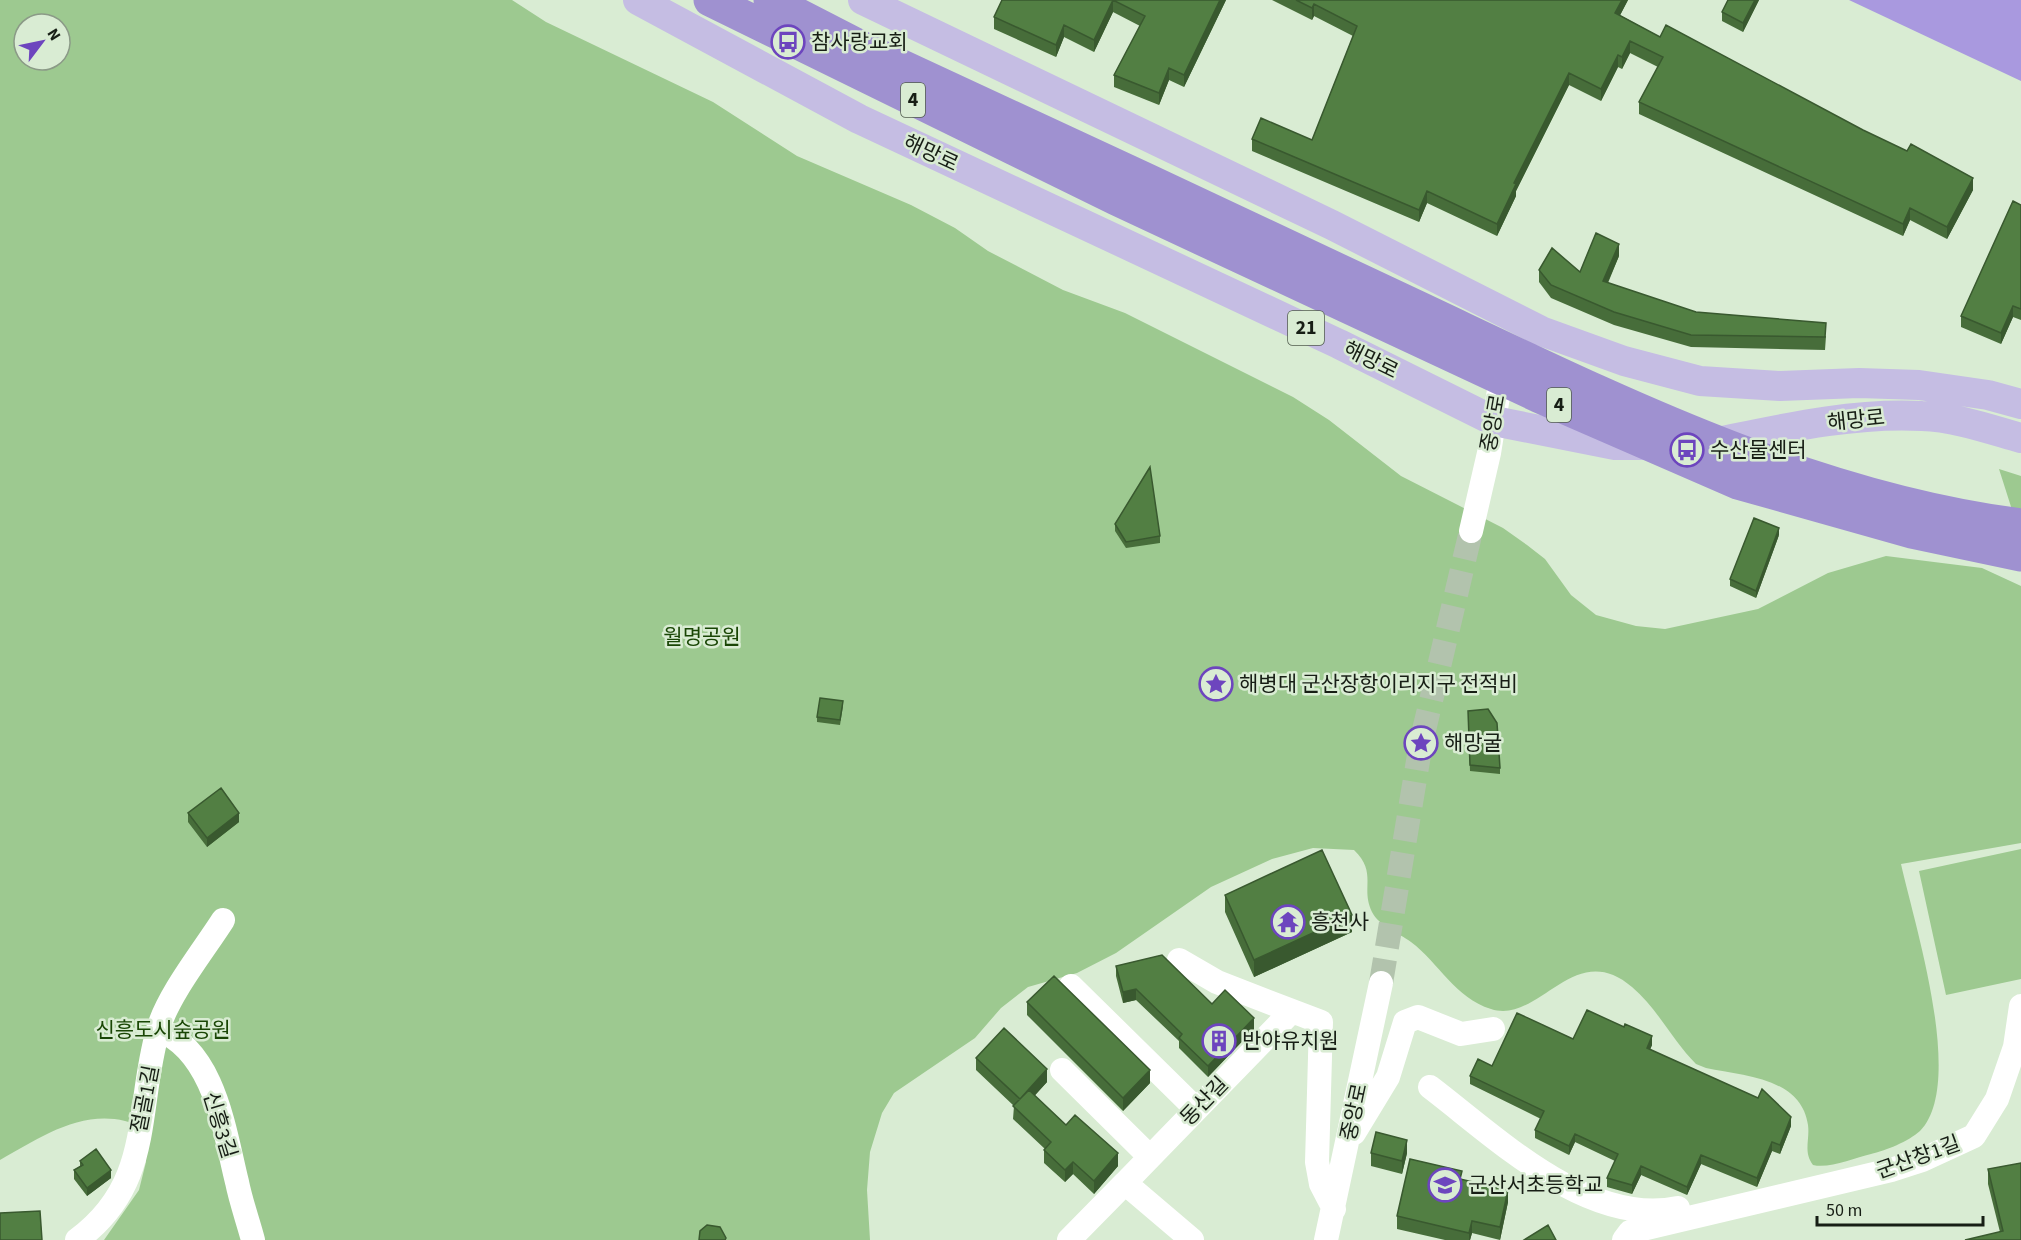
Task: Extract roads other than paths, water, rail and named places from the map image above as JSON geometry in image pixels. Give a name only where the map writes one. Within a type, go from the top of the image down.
[{"type":"highway","name":"4","points":[[710,0],[1124,186],[1608,397],[1742,452],[1889,501],[2021,525]]},
{"type":"highway","name":"4","points":[[770,0],[1124,186],[1538,396],[1738,483],[1912,531],[2021,555]]},
{"type":"main road","name":"해망로","points":[[638,0],[859,119],[1339,344],[1494,421],[1615,444],[1701,445],[1786,428],[1873,417],[1923,416],[1978,426],[2021,438]]},
{"type":"main road","name":"해망로","points":[[863,0],[1393,256],[1542,331],[1624,361],[1700,381],[1780,386],[1859,383],[1919,385],[1988,395],[2021,404]]},
{"type":"main road","points":[[1339,344],[1398,348],[1425,346],[1440,332],[1442,307],[1430,285],[1393,256]]},
{"type":"street","name":"중앙로","points":[[1471,531],[1494,421],[1511,315]]},
{"type":"street","name":"절골1길","points":[[76,1240],[96,1225],[126,1185],[135,1158],[158,1029],[169,1004],[223,920]]},
{"type":"street","points":[[1179,960],[1217,982],[1322,1022],[1317,1162],[1321,1184],[1334,1209]]},
{"type":"street","name":"중앙로","points":[[1326,1240],[1381,983]]},
{"type":"street","points":[[1071,986],[1196,1109]]},
{"type":"street","name":"군산창1길","points":[[1624,1240],[1630,1232],[1891,1170],[1974,1137],[1997,1099],[2015,1047],[2021,1006]]},
{"type":"street","name":"동산길","points":[[1069,1240],[1292,1011]]},
{"type":"street","points":[[1347,1142],[1388,1077],[1405,1022],[1418,1017],[1461,1034],[1493,1029]]},
{"type":"street","name":"신흥3길","points":[[158,1029],[170,1034],[185,1046],[211,1090],[220,1113],[253,1240]]},
{"type":"street","points":[[1062,1070],[1150,1157]]},
{"type":"street","points":[[1430,1087],[1553,1178],[1611,1205],[1640,1212],[1669,1210],[1786,1183],[1803,1183],[1818,1187]]},
{"type":"street","points":[[1125,1183],[1192,1240]]},
{"type":"tunnel","points":[[1381,983],[1421,743],[1471,531]]},
{"type":"place","name":"참사랑교회","points":[[788,42]]},
{"type":"place","name":"수산물센터","points":[[1687,450]]},
{"type":"place","name":"해병대 군산장항이리지구 전적비","points":[[1216,684]]},
{"type":"place","name":"해망굴","points":[[1421,743]]},
{"type":"place","name":"흥천사","points":[[1288,922]]},
{"type":"place","name":"반야유치원","points":[[1219,1041]]},
{"type":"place","name":"군산서초등학교","points":[[1445,1185]]},
{"type":"park label","name":"월명공원","points":[[702,637]]},
{"type":"park label","name":"신흥도시숲공원","points":[[163,1030]]}]
